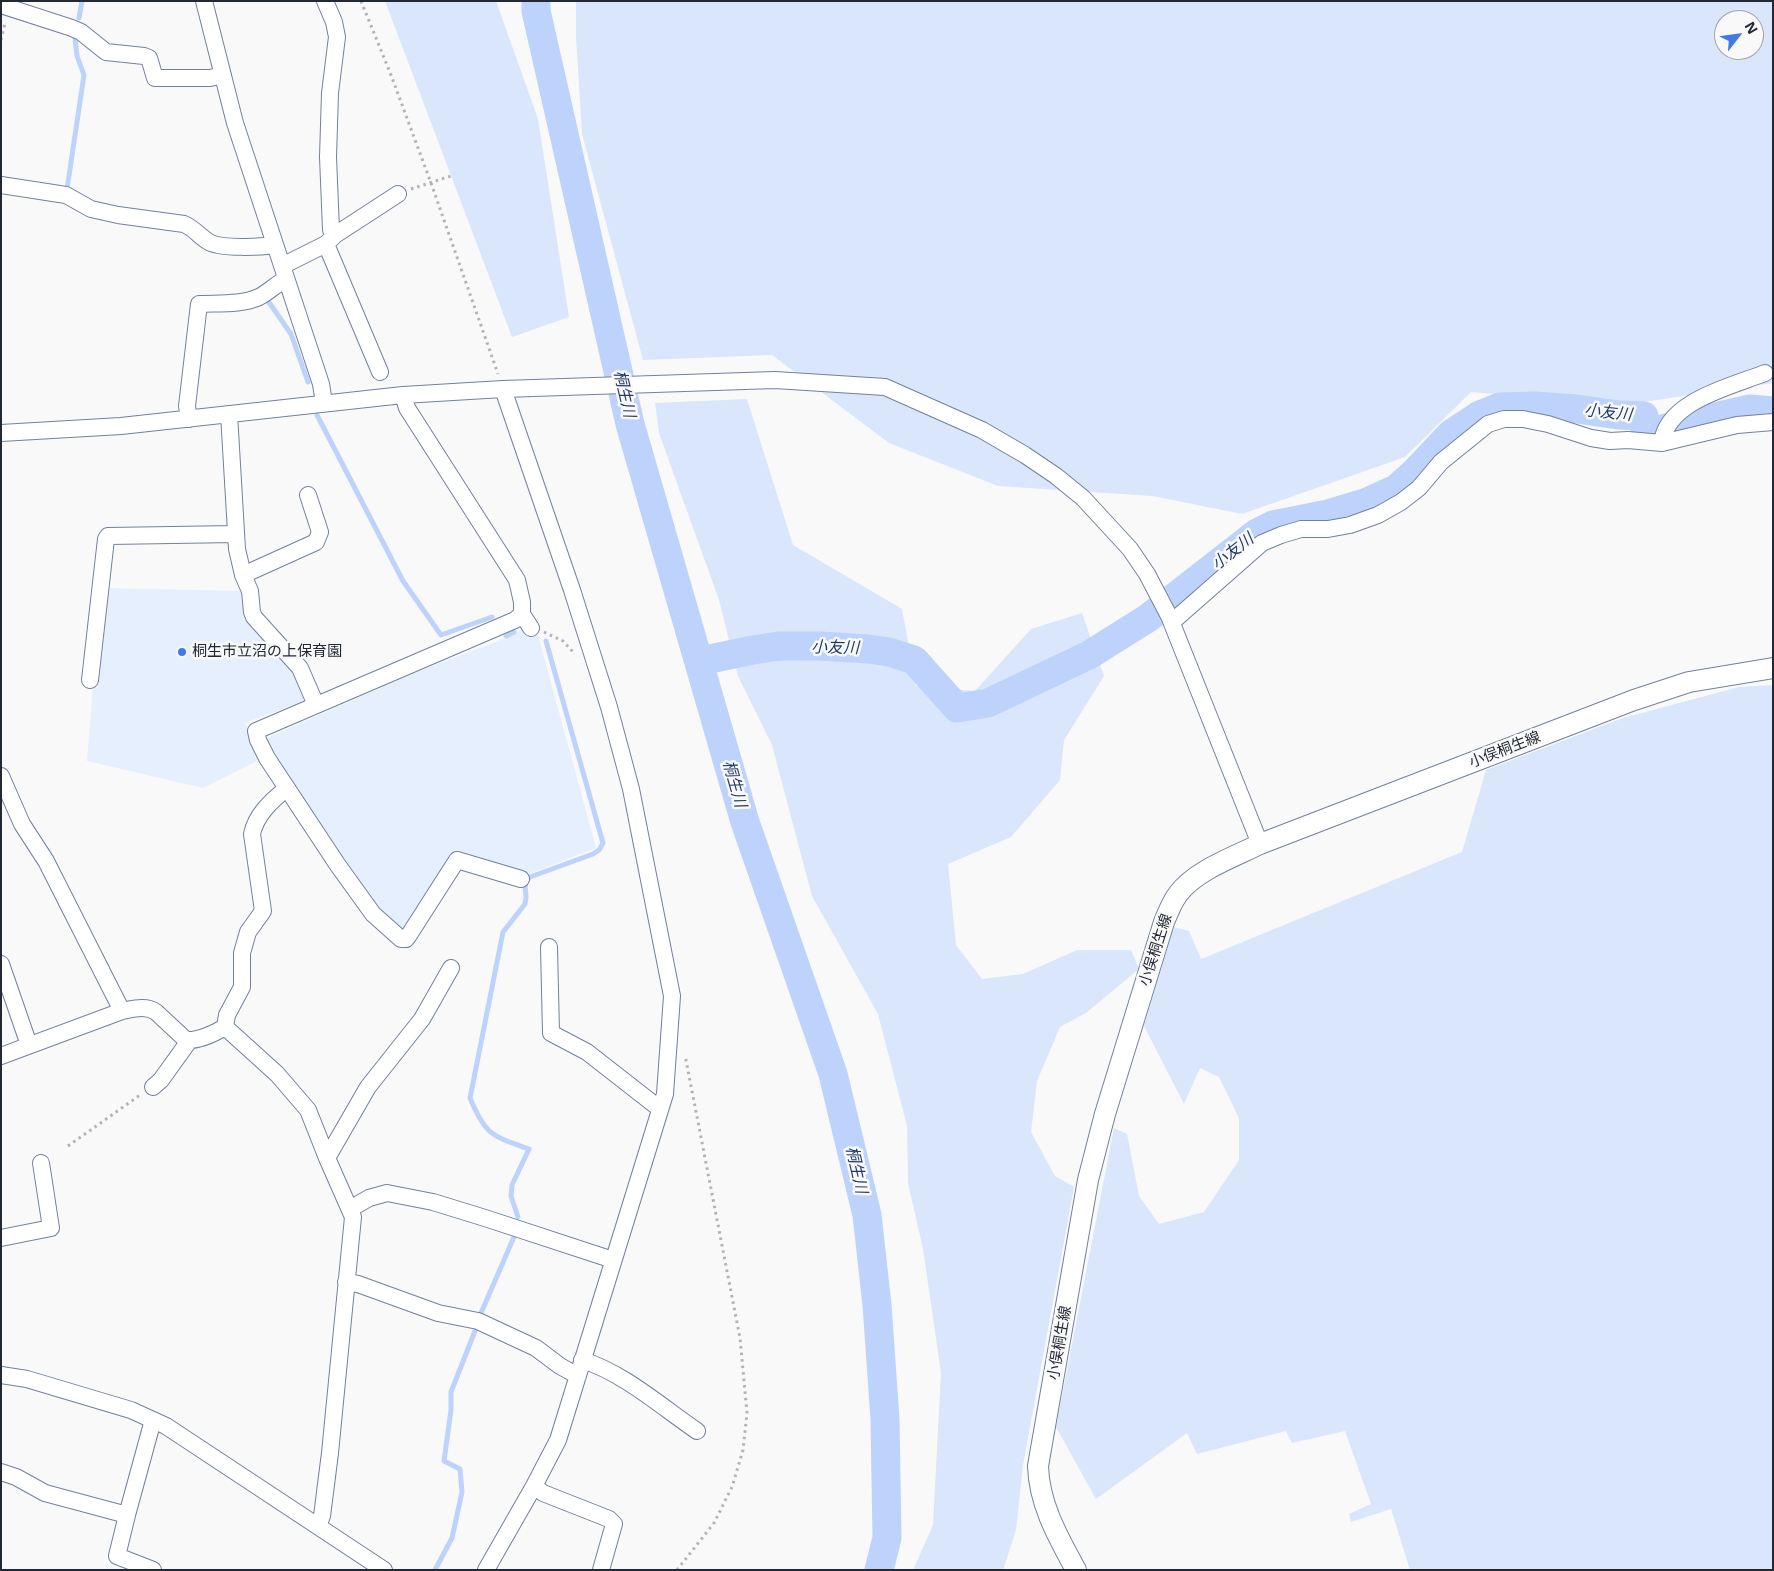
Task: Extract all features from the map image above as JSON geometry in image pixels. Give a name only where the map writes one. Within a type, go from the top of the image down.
[{"type":"main road","name":"小俣桐生線","points":[[1076,1570],[1046,1508],[1038,1466],[1088,1180],[1108,1105],[1164,922],[1178,894],[1188,883],[1203,873],[1260,844],[1634,700],[1689,682],[1773,668]]},
{"type":"street","points":[[204,1],[235,123],[321,384],[324,403]]},
{"type":"street","points":[[325,1],[334,22],[337,37],[330,93],[328,157],[330,239],[380,372]]},
{"type":"street","points":[[1,5],[81,32],[106,52],[149,58],[155,78],[210,78],[223,75]]},
{"type":"street","points":[[1,185],[66,195],[91,208],[118,215],[184,224],[214,245],[275,245]]},
{"type":"street","points":[[189,419],[187,406],[199,304],[245,301],[258,297],[274,285],[284,273],[330,239],[401,193]]},
{"type":"street","points":[[1662,440],[1672,419],[1695,400],[1764,373]]},
{"type":"street","points":[[1,434],[121,426],[504,385],[775,380],[885,387],[982,430],[1025,455],[1056,476],[1083,498],[1130,549],[1147,574],[1170,619],[1260,844]]},
{"type":"street","points":[[486,1570],[558,1440],[665,1094],[672,996],[631,789],[610,707],[504,385]]},
{"type":"street","points":[[403,395],[407,408],[517,580],[522,602],[522,614],[531,628]]},
{"type":"street","points":[[229,414],[237,548],[243,575],[250,591],[254,617],[300,668],[316,705]]},
{"type":"street","points":[[1170,619],[1262,543],[1301,529],[1328,529],[1350,526],[1378,515],[1401,502],[1420,488],[1441,462],[1488,424],[1504,419],[1522,419],[1548,424],[1591,438],[1610,441],[1662,440],[1737,426],[1773,422]]},
{"type":"street","points":[[243,575],[316,542],[320,532],[308,495]]},
{"type":"street","points":[[90,680],[106,539],[111,535],[236,534]]},
{"type":"street","points":[[521,879],[457,860],[406,939],[401,939],[373,914],[286,789],[267,758],[258,740],[256,731],[515,620],[522,614]]},
{"type":"street","points":[[1,776],[22,824],[46,860],[122,1011]]},
{"type":"street","points":[[1,1056],[122,1011],[142,1007],[152,1009],[181,1037],[190,1040],[217,1032],[225,1027],[227,1015],[242,987],[242,954],[248,932],[263,911],[252,834],[254,823],[265,809],[286,789]]},
{"type":"street","points":[[550,947],[551,1033],[587,1052],[660,1109]]},
{"type":"street","points":[[1,964],[29,1045]]},
{"type":"street","points":[[327,1158],[368,1087],[422,1019],[451,968]]},
{"type":"street","points":[[225,1027],[277,1074],[308,1110],[353,1217],[330,1453],[322,1516],[318,1526]]},
{"type":"street","points":[[153,1087],[161,1080],[190,1040]]},
{"type":"street","points":[[1,1238],[51,1228],[41,1163]]},
{"type":"street","points":[[350,1209],[369,1198],[387,1193],[432,1202],[459,1210],[613,1260]]},
{"type":"street","points":[[346,1282],[358,1284],[438,1313],[478,1321],[536,1348],[560,1366],[580,1368],[598,1365],[615,1374],[696,1431]]},
{"type":"street","points":[[1,1375],[27,1379],[131,1410],[166,1426],[384,1570]]},
{"type":"street","points":[[153,1570],[117,1556],[154,1420]]},
{"type":"street","points":[[1,1472],[45,1493],[127,1515]]},
{"type":"street","points":[[534,1486],[543,1493],[609,1519],[614,1524],[601,1570]]},
{"type":"path","points":[[361,1],[391,75],[504,385]]},
{"type":"path","points":[[401,193],[451,176]]},
{"type":"path","points":[[531,628],[563,641],[578,659]]},
{"type":"path","points":[[677,1570],[714,1522],[732,1487],[743,1450],[747,1413],[740,1338],[684,1050]]},
{"type":"path","points":[[68,1146],[153,1087]]},
{"type":"shaded area","points":[[385,1],[496,1],[538,119],[569,317],[512,337]]},
{"type":"shaded area","points":[[576,1],[1773,1],[1773,383],[1622,405],[1471,392],[1405,457],[1242,514],[1153,496],[998,486],[889,443],[772,355],[643,360],[582,134],[576,37]]},
{"type":"shaded area","points":[[747,399],[793,545],[902,609],[916,686],[975,691],[1031,629],[1082,613],[1104,676],[1064,740],[1060,780],[1011,837],[948,864],[956,945],[982,979],[1023,974],[1077,950],[1131,950],[1139,969],[1086,1013],[1060,1027],[1037,1081],[1031,1132],[1055,1176],[1074,1187],[1023,1465],[1016,1530],[1003,1570],[913,1570],[933,1525],[941,1373],[923,1249],[908,1183],[907,1126],[878,1014],[812,896],[772,745],[738,676],[719,600],[659,433],[655,403]]},
{"type":"shaded area","points":[[103,588],[242,591],[298,674],[308,699],[245,723],[261,759],[203,788],[87,761]]},
{"type":"shaded area","points":[[524,628],[538,635],[596,848],[523,876],[456,855],[406,931],[399,931],[378,913],[291,789],[267,741],[269,737],[414,673],[506,638]]},
{"type":"shaded area","points":[[1773,685],[1773,1570],[1410,1570],[1391,1509],[1351,1522],[1349,1514],[1371,1504],[1345,1431],[1292,1443],[1286,1431],[1197,1454],[1187,1433],[1096,1499],[1056,1427],[1114,1128],[1127,1134],[1139,1196],[1159,1224],[1204,1212],[1239,1160],[1239,1118],[1219,1077],[1200,1068],[1184,1104],[1144,1026],[1174,927],[1189,931],[1201,959],[1462,852],[1486,770],[1623,718],[1739,687]]},
{"type":"waterway","points":[[79,18],[82,1]]},
{"type":"waterway","name":"桐生川","points":[[536,1],[536,11],[630,424],[745,822],[833,1074],[867,1215],[877,1305],[885,1419],[887,1538],[879,1570]]},
{"type":"waterway","points":[[67,189],[84,75],[77,56],[75,38]]},
{"type":"waterway","points":[[266,298],[291,334],[308,382]]},
{"type":"waterway","name":"小友川","points":[[700,661],[779,646],[820,646],[889,652],[914,660],[957,708],[988,703],[1089,655],[1148,618],[1257,533],[1273,525],[1328,514],[1365,503],[1396,489],[1451,434],[1480,415],[1500,407],[1535,406],[1644,416],[1645,433],[1750,409],[1773,411]]},
{"type":"waterway","points":[[317,415],[403,581],[441,635],[492,617]]},
{"type":"waterway","points":[[506,636],[514,632]]},
{"type":"waterway","points":[[518,1217],[511,1196],[512,1185],[529,1149],[506,1141],[492,1133],[481,1120],[470,1098],[503,932],[525,904],[525,884],[530,877],[593,854],[599,850],[603,843],[546,641]]},
{"type":"waterway","points":[[481,1313],[514,1237]]},
{"type":"waterway","points":[[435,1570],[452,1538],[462,1492],[460,1469],[444,1461],[451,1410],[451,1392],[475,1331]]},
{"type":"place","name":"桐生市立沼の上保育園","points":[[182,652]]}]
